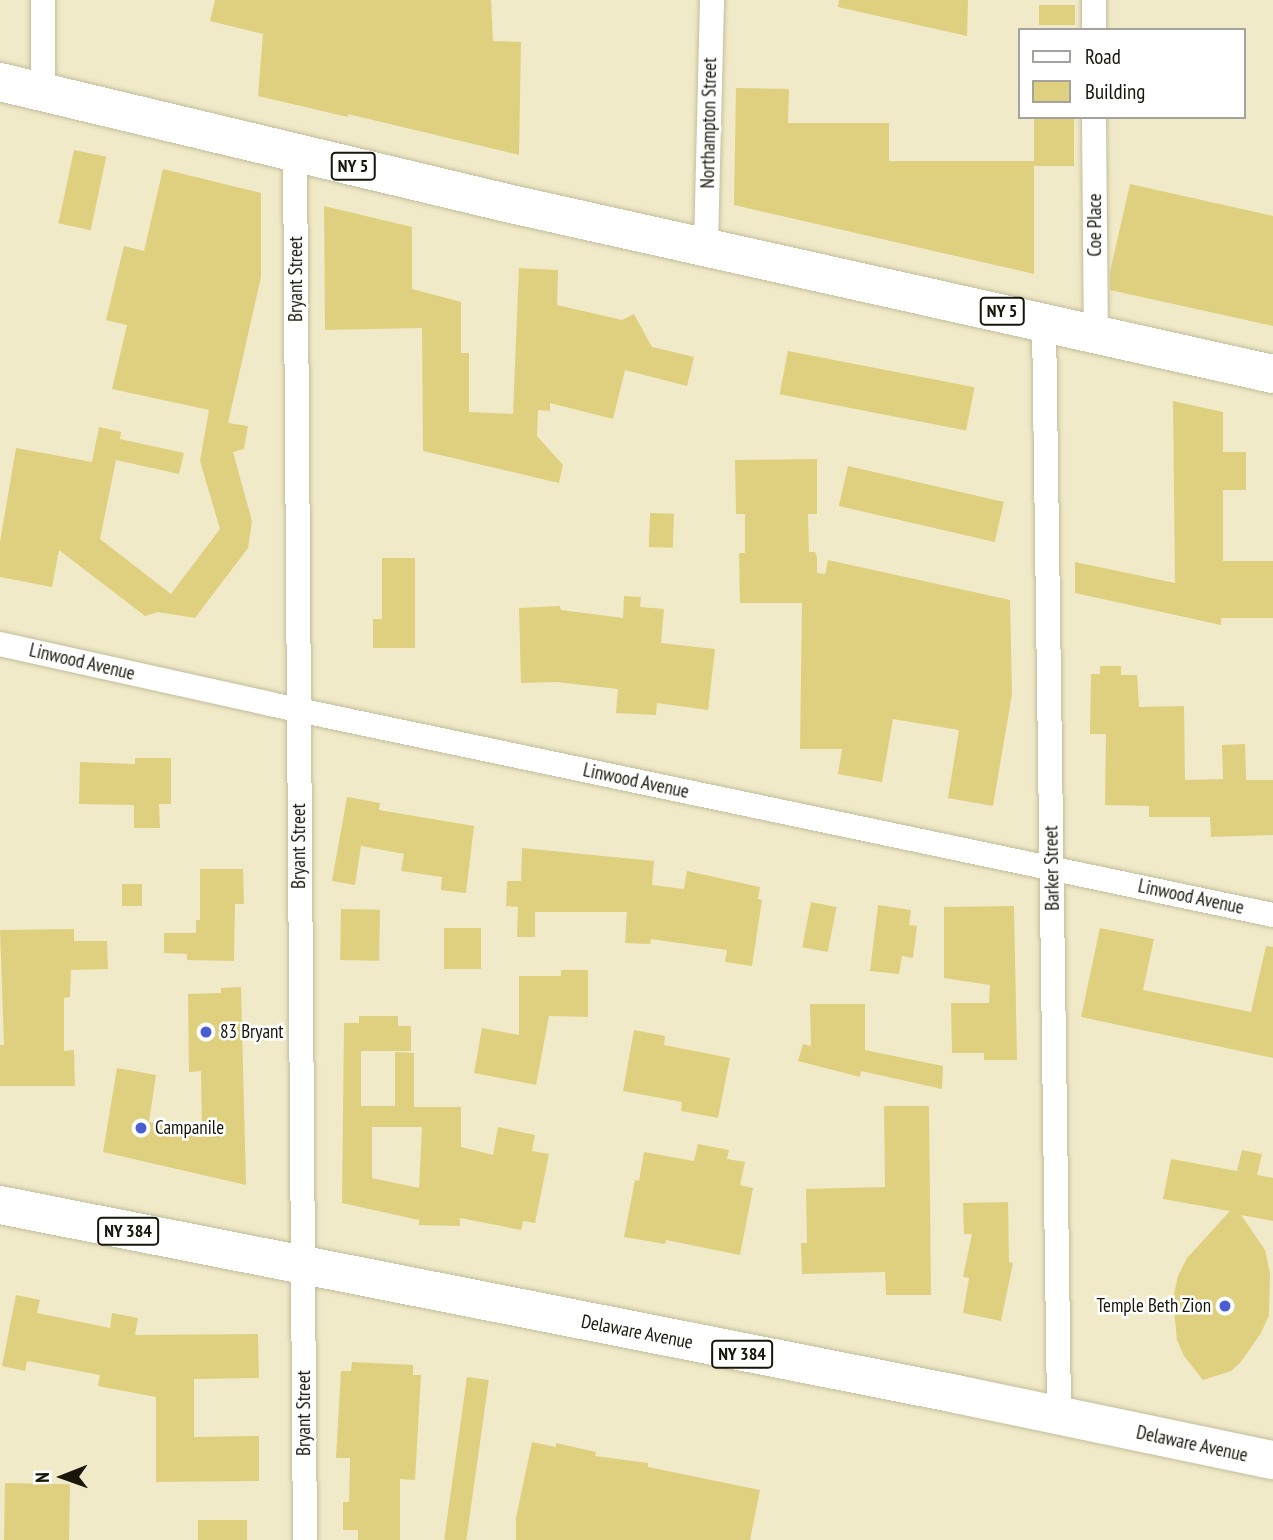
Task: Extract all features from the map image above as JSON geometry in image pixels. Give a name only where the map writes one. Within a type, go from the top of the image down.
[{"type":"main road","name":"NY 5","points":[[0,82],[295,152],[1273,374]]},
{"type":"main road","name":"Delaware Avenue","points":[[0,1205],[1273,1460]]},
{"type":"street","points":[[43,0],[43,92]]},
{"type":"street","name":"Northampton Street","points":[[706,246],[712,0]]},
{"type":"street","points":[[1094,0],[1094,28]]},
{"type":"street","name":"Coe Place","points":[[1094,119],[1096,334]]},
{"type":"street","name":"Bryant Street","points":[[295,152],[305,1540]]},
{"type":"street","name":"Barker Street","points":[[1044,321],[1059,1415]]},
{"type":"street","name":"Linwood Avenue","points":[[0,644],[298,710],[1273,915]]},
{"type":"building","points":[[215,0],[491,0],[493,41],[521,42],[519,155],[348,114],[348,117],[258,96],[263,34],[210,21]]},
{"type":"building","points":[[839,0],[968,0],[967,36],[838,7]]},
{"type":"building","points":[[1039,5],[1075,5],[1075,25],[1039,25]]},
{"type":"building","points":[[736,88],[789,89],[788,123],[889,123],[889,161],[1034,161],[1034,274],[734,205]]},
{"type":"building","points":[[1034,119],[1074,119],[1074,166],[1034,166]]},
{"type":"building","points":[[74,150],[106,157],[91,230],[58,223]]},
{"type":"building","points":[[163,169],[261,193],[261,277],[228,423],[248,426],[244,449],[233,452],[252,521],[248,548],[195,618],[158,612],[145,616],[59,550],[52,587],[0,577],[0,542],[16,448],[92,462],[99,427],[121,432],[120,439],[184,453],[179,474],[116,460],[100,539],[171,594],[220,529],[200,461],[209,410],[112,389],[127,325],[106,320],[124,246],[144,251]]},
{"type":"building","points":[[1130,184],[1273,216],[1273,326],[1110,290],[1110,272]]},
{"type":"building","points":[[324,206],[412,227],[412,289],[461,302],[461,353],[469,353],[469,412],[513,414],[519,268],[558,270],[557,305],[622,320],[634,314],[652,347],[694,357],[687,386],[625,370],[613,419],[550,403],[550,411],[538,410],[537,436],[563,465],[559,483],[423,451],[422,328],[325,330]]},
{"type":"building","points":[[788,351],[975,387],[966,430],[780,394]]},
{"type":"building","points":[[1173,401],[1223,412],[1223,452],[1246,452],[1246,490],[1223,490],[1223,561],[1273,561],[1273,618],[1221,618],[1221,625],[1075,593],[1075,562],[1175,583]]},
{"type":"building","points":[[817,459],[817,514],[808,514],[809,552],[815,552],[817,557],[817,573],[825,574],[828,560],[1010,600],[1012,694],[993,806],[948,798],[959,730],[893,719],[882,782],[838,774],[842,749],[800,749],[802,603],[740,603],[739,553],[745,553],[745,514],[736,514],[735,460]]},
{"type":"building","points":[[848,466],[1004,502],[995,542],[839,506]]},
{"type":"building","points":[[650,513],[674,514],[673,548],[649,547]]},
{"type":"building","points":[[382,558],[415,558],[415,648],[373,648],[373,619],[382,619]]},
{"type":"building","points":[[624,596],[641,597],[640,607],[664,609],[661,643],[715,649],[708,710],[657,703],[656,715],[616,713],[618,689],[556,682],[521,683],[519,608],[560,606],[561,610],[623,618]]},
{"type":"building","points":[[1100,666],[1121,666],[1121,675],[1137,675],[1139,707],[1184,706],[1185,780],[1223,779],[1222,745],[1245,744],[1246,780],[1273,780],[1273,835],[1211,837],[1210,817],[1149,817],[1149,806],[1105,805],[1106,734],[1090,734],[1091,674],[1100,674]]},
{"type":"building","points":[[135,758],[171,758],[171,804],[159,804],[160,828],[134,828],[134,805],[79,804],[80,762],[135,764]]},
{"type":"building","points":[[347,797],[380,803],[379,810],[474,826],[466,893],[441,890],[442,877],[401,871],[404,854],[361,846],[355,885],[332,881]]},
{"type":"building","points":[[522,848],[654,861],[652,885],[684,889],[687,871],[760,887],[758,899],[762,900],[752,966],[725,962],[727,950],[651,939],[650,944],[625,943],[627,912],[535,912],[535,937],[517,937],[518,907],[506,906],[507,881],[521,881]]},
{"type":"building","points":[[200,869],[243,869],[244,904],[235,904],[234,961],[187,960],[187,954],[164,953],[164,933],[196,933],[196,920],[200,920]]},
{"type":"building","points":[[122,884],[142,884],[142,906],[122,906]]},
{"type":"building","points":[[811,902],[837,907],[828,952],[802,947]]},
{"type":"building","points":[[878,905],[911,910],[909,925],[917,926],[913,958],[902,956],[899,974],[870,971]]},
{"type":"building","points":[[1014,906],[1017,1060],[984,1060],[984,1053],[952,1053],[951,1003],[989,1003],[990,985],[944,978],[944,907]]},
{"type":"building","points":[[341,909],[380,910],[379,961],[340,960]]},
{"type":"building","points":[[444,928],[481,928],[481,969],[444,969]]},
{"type":"building","points":[[1100,928],[1154,939],[1143,990],[1251,1012],[1266,946],[1273,947],[1273,1058],[1081,1017]]},
{"type":"building","points":[[74,929],[74,941],[107,941],[108,969],[71,970],[70,997],[64,998],[64,1051],[74,1050],[75,1086],[0,1086],[0,1045],[4,1045],[0,930]]},
{"type":"building","points":[[561,970],[588,970],[588,1017],[549,1016],[536,1085],[474,1073],[482,1028],[519,1035],[519,976],[561,976]]},
{"type":"building","name":"Campanile","points":[[241,987],[246,1185],[103,1152],[117,1068],[156,1075],[149,1122],[202,1133],[201,1071],[189,1072],[188,994],[221,993],[221,988]]},
{"type":"building","points":[[810,1004],[865,1004],[865,1050],[943,1066],[942,1089],[861,1071],[860,1077],[798,1061],[803,1044],[811,1046]]},
{"type":"building","points":[[359,1016],[398,1016],[398,1026],[411,1026],[411,1051],[361,1051],[361,1106],[395,1106],[395,1052],[414,1053],[414,1107],[461,1107],[461,1147],[493,1155],[498,1127],[535,1135],[532,1151],[549,1154],[535,1223],[523,1221],[521,1230],[460,1218],[460,1226],[419,1225],[419,1220],[342,1203],[344,1023],[359,1023]],"holes":[[[372,1127],[422,1127],[419,1188],[372,1178]]]},
{"type":"building","points":[[634,1030],[665,1036],[664,1045],[730,1058],[718,1118],[681,1111],[682,1102],[623,1091]]},
{"type":"building","points":[[884,1106],[929,1106],[931,1295],[886,1295],[885,1272],[802,1274],[801,1243],[807,1243],[806,1189],[885,1187]]},
{"type":"building","points":[[698,1144],[729,1150],[727,1159],[745,1162],[740,1185],[753,1188],[740,1255],[666,1240],[665,1244],[624,1237],[635,1180],[639,1181],[644,1152],[694,1161]]},
{"type":"building","points":[[1242,1150],[1262,1154],[1257,1175],[1273,1178],[1273,1221],[1241,1215],[1265,1250],[1270,1273],[1269,1315],[1261,1333],[1240,1363],[1231,1371],[1203,1380],[1184,1356],[1177,1340],[1173,1298],[1178,1276],[1187,1258],[1230,1211],[1163,1199],[1171,1159],[1237,1171]]},
{"type":"building","points":[[1008,1202],[1009,1262],[1013,1263],[1001,1321],[963,1313],[969,1278],[963,1277],[972,1234],[964,1234],[963,1203]]},
{"type":"building","points":[[16,1295],[40,1300],[37,1313],[110,1328],[112,1313],[138,1318],[135,1335],[258,1334],[259,1378],[194,1379],[194,1437],[259,1436],[259,1481],[156,1482],[156,1397],[98,1386],[100,1375],[27,1361],[25,1371],[2,1366]]},
{"type":"building","points":[[352,1362],[413,1365],[413,1375],[421,1375],[415,1480],[400,1479],[400,1540],[358,1540],[358,1530],[343,1530],[343,1502],[349,1502],[350,1458],[336,1458],[341,1371],[351,1371]]},
{"type":"building","points":[[467,1377],[489,1380],[466,1540],[444,1539]]},
{"type":"building","points":[[532,1442],[556,1447],[556,1443],[596,1452],[595,1456],[648,1463],[648,1467],[760,1490],[750,1540],[516,1540],[516,1518]]},
{"type":"building","points":[[5,1483],[70,1484],[69,1540],[4,1540]]},
{"type":"building","points":[[198,1520],[247,1520],[247,1540],[198,1540]]},
{"type":"place","name":"83 Bryant","points":[[206,1032]]},
{"type":"place","name":"Campanile","points":[[141,1128]]},
{"type":"place","name":"Temple Beth Zion","points":[[1225,1306]]}]
